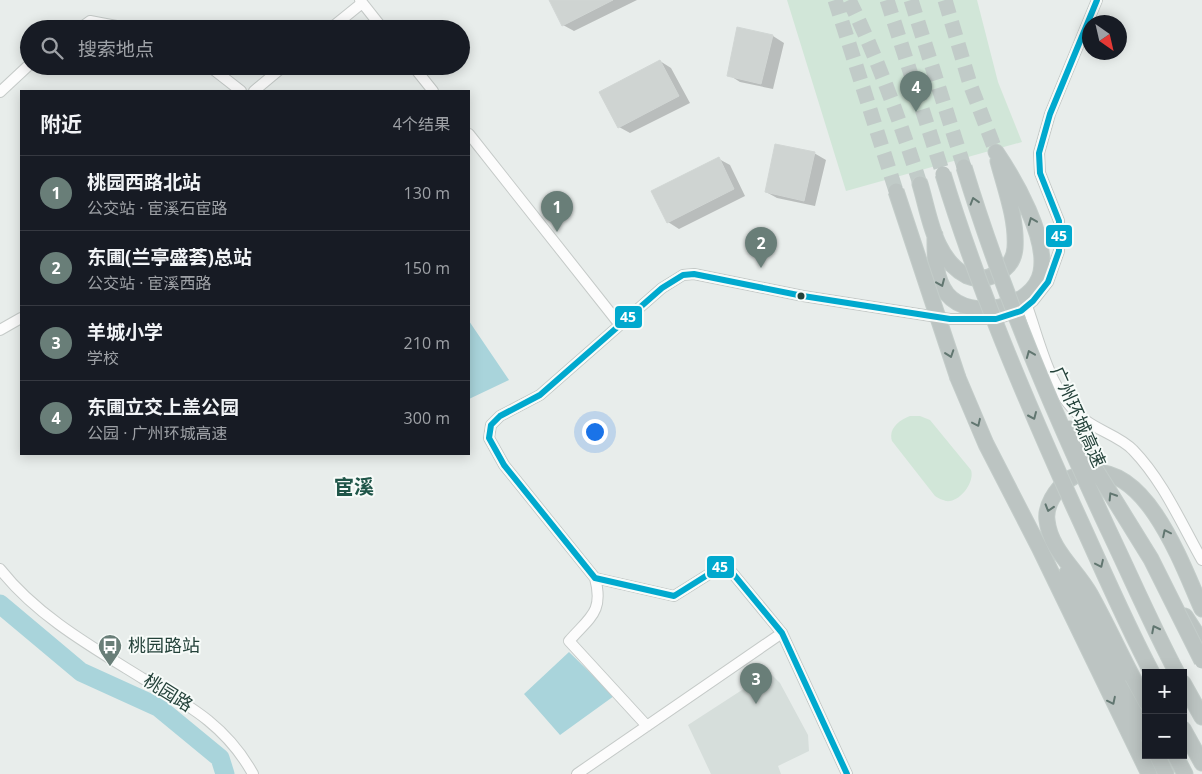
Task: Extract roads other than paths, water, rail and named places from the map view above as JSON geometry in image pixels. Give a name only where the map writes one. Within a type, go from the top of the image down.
[{"type":"highway","points":[[920,184],[935,235],[945,259],[953,267],[971,278],[984,279],[1006,269],[1013,257],[1015,248],[1014,231],[996,152],[1013,176],[1040,245],[1042,261],[1037,284],[1016,300],[1000,307],[982,310],[968,308],[946,293],[938,277],[935,235]]},
{"type":"highway","name":"广州环城高速","points":[[964,167],[986,239],[1040,379],[1150,620],[1175,669]]},
{"type":"highway","points":[[943,174],[966,246],[1017,381],[1150,669]]},
{"type":"highway","points":[[896,191],[958,378],[986,444],[1070,609],[1149,774]]},
{"type":"highway","points":[[1040,379],[1130,524],[1171,596],[1202,642]]},
{"type":"highway","points":[[1142,726],[1055,547],[1047,520],[1047,511],[1061,486],[1080,474],[1101,472],[1111,474],[1126,483],[1148,503],[1159,520],[1202,609]]},
{"type":"highway","points":[[1055,547],[1090,594],[1142,694]]},
{"type":"highway","points":[[1182,565],[1202,593]]},
{"type":"highway","points":[[1171,596],[1202,662]]},
{"type":"highway","points":[[1070,609],[1092,646],[1118,680]]},
{"type":"highway","points":[[1187,690],[1202,717]]},
{"type":"highway","points":[[1187,736],[1202,763]]},
{"type":"highway","points":[[1159,759],[1166,774]]},
{"type":"highway","points":[[1177,759],[1185,774]]},
{"type":"street","points":[[647,726],[569,641],[598,608],[600,594],[595,578],[504,465],[489,438],[491,425],[500,416],[540,395],[671,281],[683,275],[694,274],[803,296],[950,319],[996,319],[1013,314],[1027,306],[1039,295],[1055,267],[1061,236],[1059,221],[1038,163],[1039,153],[1050,114],[1097,0]]},
{"type":"street","points":[[340,20],[361,1],[376,20]]},
{"type":"street","points":[[0,92],[20,73]]},
{"type":"street","points":[[221,75],[240,90]]},
{"type":"street","points":[[255,90],[273,75]]},
{"type":"street","points":[[421,75],[433,90]]},
{"type":"street","points":[[470,135],[620,325]]},
{"type":"street","points":[[1027,306],[1053,380],[1070,406],[1100,430],[1132,448],[1152,473],[1202,560]]},
{"type":"street","points":[[0,330],[20,319]]},
{"type":"street","points":[[595,578],[674,596],[725,564],[782,633],[847,774]]},
{"type":"street","name":"桃园路","points":[[0,570],[11,583],[45,614],[110,658],[206,718],[235,746],[253,774]]},
{"type":"street","points":[[577,774],[782,633]]},
{"type":"water","points":[[470,322],[509,380],[470,399]]},
{"type":"water","points":[[569,652],[614,696],[560,735],[524,694]]},
{"type":"waterway","points":[[0,604],[81,672],[158,707],[220,758],[225,774]]},
{"type":"tunnel","points":[[835,0],[896,191]]},
{"type":"tunnel","points":[[849,0],[888,90],[920,184]]},
{"type":"tunnel","points":[[887,0],[943,174]]},
{"type":"tunnel","points":[[911,0],[964,167]]},
{"type":"tunnel","points":[[945,0],[970,84],[996,152]]},
{"type":"place","name":"东圃立交上盖公园","points":[[916,112]]},
{"type":"place","name":"桃园西路北站","points":[[557,232]]},
{"type":"place","name":"东圃(兰亭盛荟)总站","points":[[761,268]]},
{"type":"place","name":"桃园路站","points":[[110,667]]},
{"type":"place","name":"羊城小学","points":[[756,704]]},
{"type":"district","name":"宦溪","points":[[354,487]]}]
